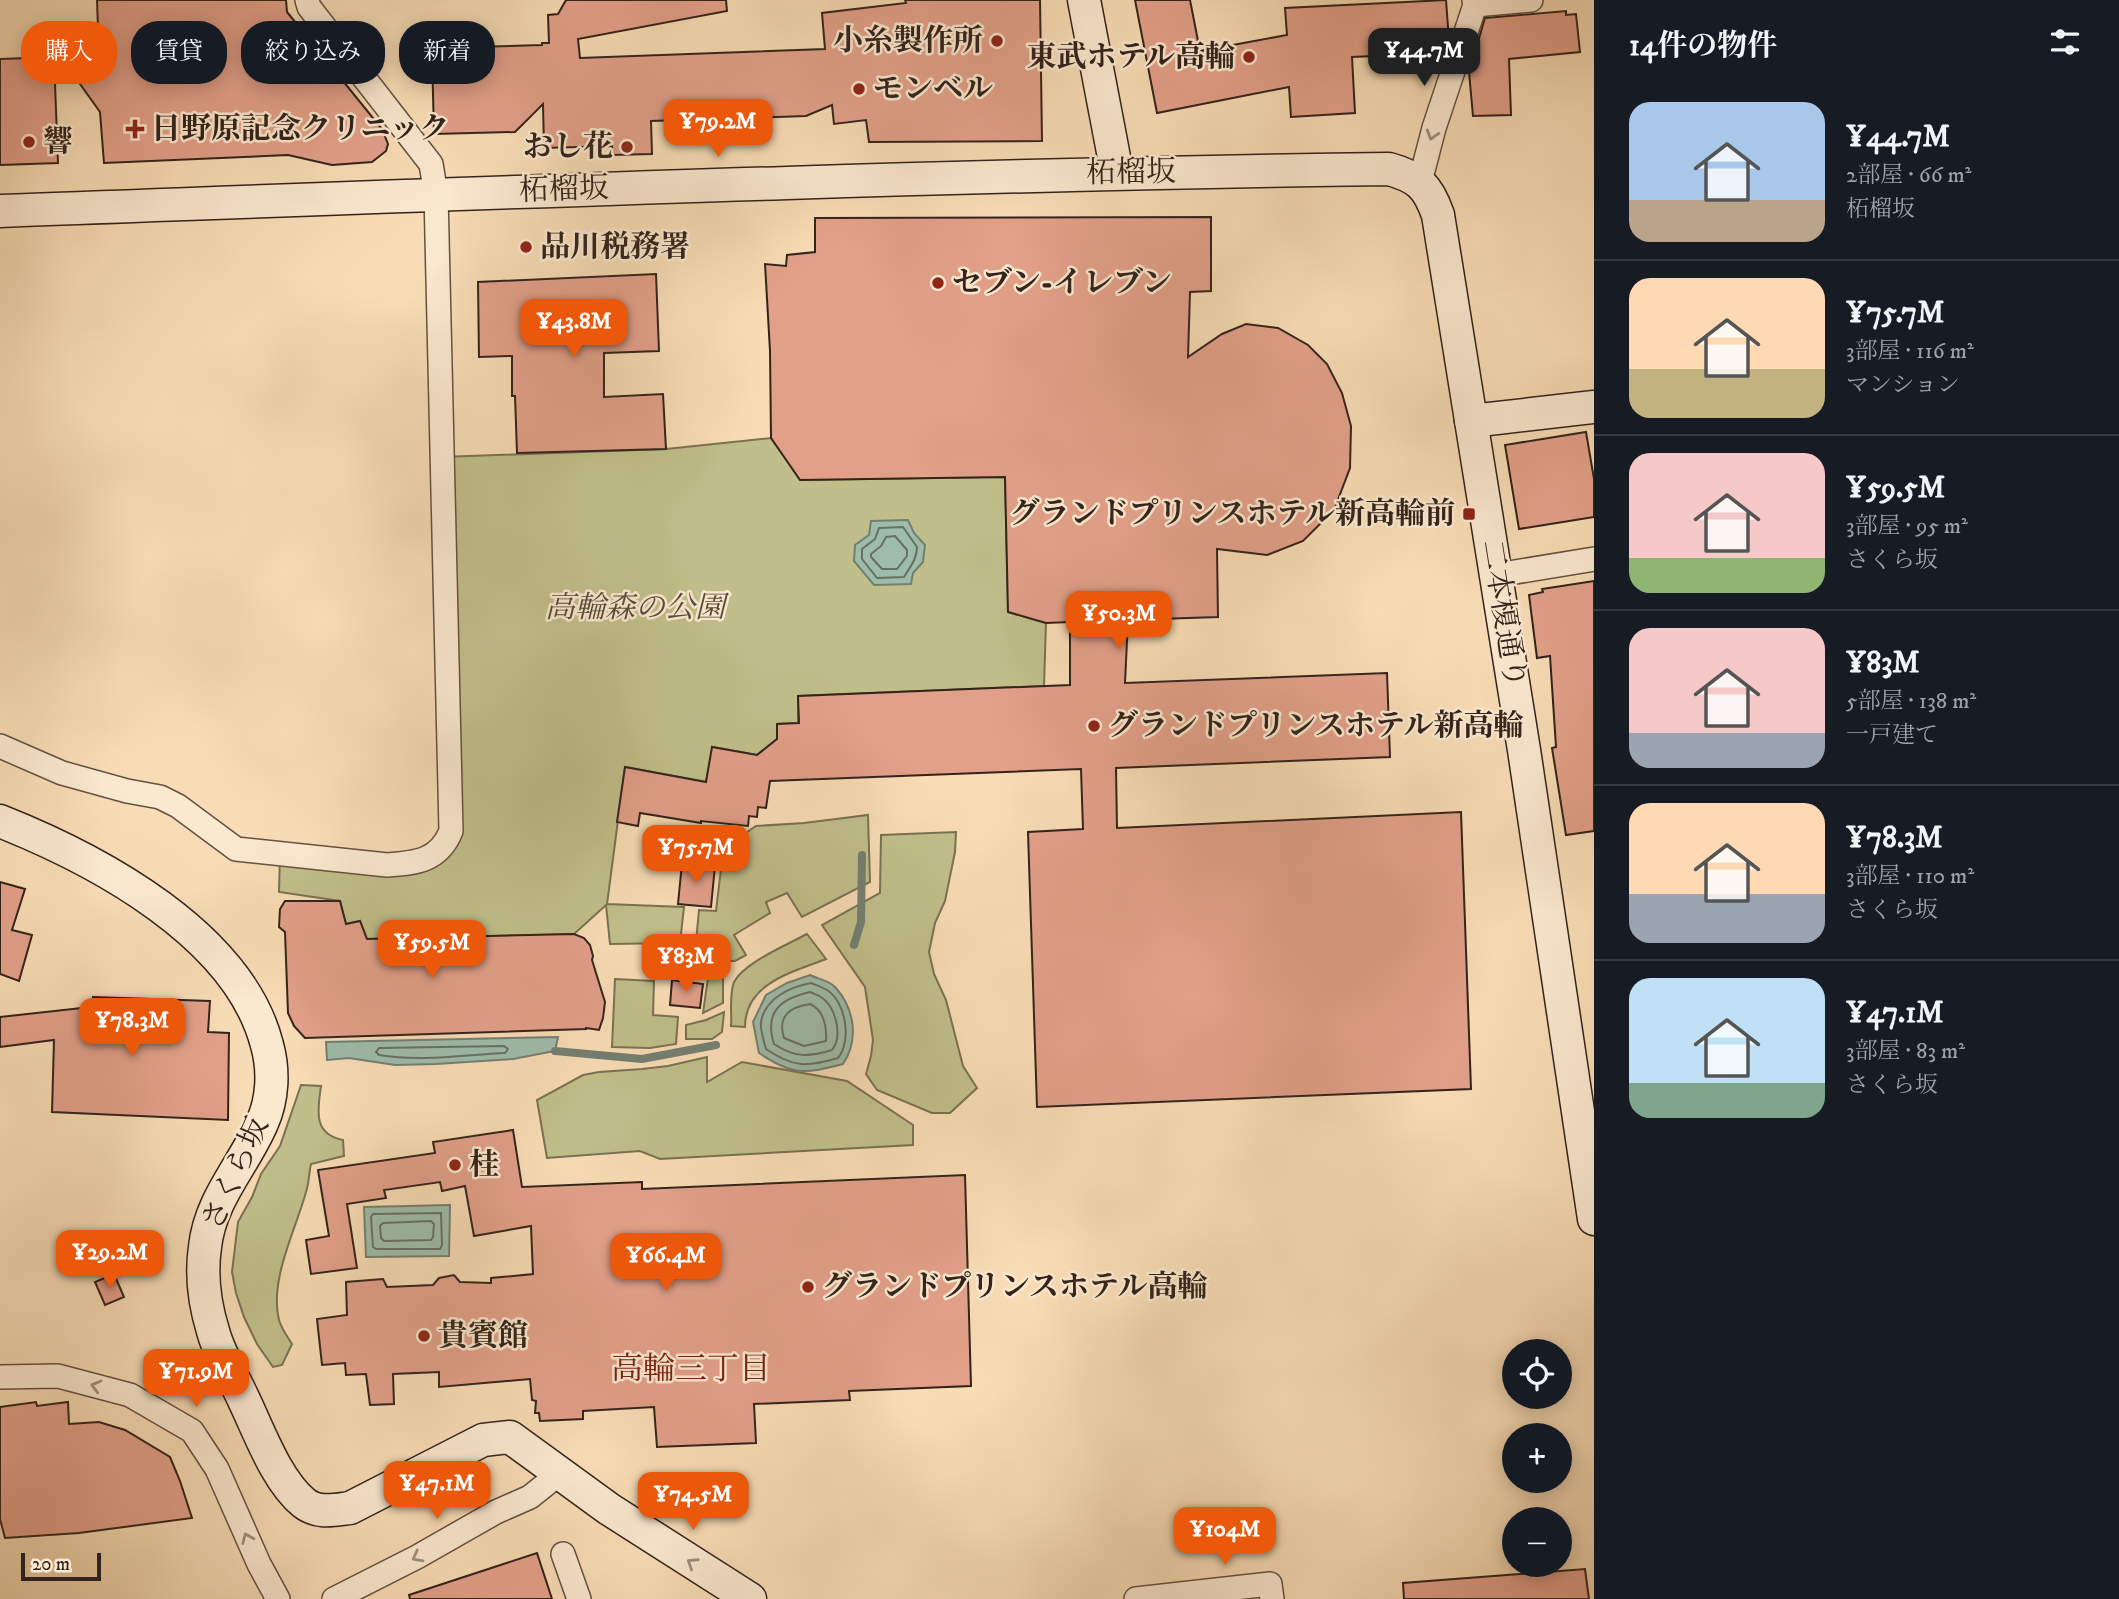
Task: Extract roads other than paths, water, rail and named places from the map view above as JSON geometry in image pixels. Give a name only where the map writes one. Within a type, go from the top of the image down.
[{"type":"street","points":[[0,746],[62,773],[160,797],[178,806],[236,849],[387,865],[412,863],[430,857],[446,843],[451,831],[436,194],[431,164],[309,7],[307,0]]},
{"type":"street","points":[[1084,0],[1117,173]]},
{"type":"street","points":[[1420,182],[1434,128],[1474,2],[1531,0]]},
{"type":"street","name":"柘榴坂","points":[[0,211],[436,194],[1117,173],[1389,169],[1407,174],[1420,182]]},
{"type":"street","name":"二本榎通り","points":[[1420,182],[1432,197],[1438,215],[1497,575],[1594,1219]]},
{"type":"street","points":[[1471,421],[1594,407]]},
{"type":"street","points":[[1497,575],[1594,559]]},
{"type":"street","name":"さくら坂","points":[[0,821],[92,863],[165,912],[221,962],[256,1011],[268,1047],[272,1083],[263,1122],[225,1187],[211,1218],[205,1247],[204,1290],[213,1331],[226,1364],[274,1462],[290,1488],[304,1503],[317,1510],[350,1508],[483,1440],[510,1437],[609,1509],[750,1599]]},
{"type":"street","points":[[0,1377],[58,1376],[130,1395],[192,1432],[217,1469],[258,1564],[278,1599]]},
{"type":"street","points":[[334,1599],[417,1557],[496,1512],[530,1497],[560,1473]]},
{"type":"street","points":[[563,1554],[579,1599]]},
{"type":"street","points":[[1136,1599],[1270,1584],[1272,1599]]},
{"type":"water","points":[[908,520],[914,533],[925,545],[923,562],[913,573],[911,584],[874,585],[854,561],[855,545],[869,535],[871,521]]},
{"type":"water","points":[[810,975],[830,983],[842,996],[851,1015],[853,1035],[843,1064],[800,1071],[781,1066],[759,1053],[753,1022],[766,995],[787,983]]},
{"type":"water","points":[[558,1037],[555,1051],[513,1059],[395,1065],[349,1058],[327,1060],[326,1042]]},
{"type":"water","points":[[450,1205],[449,1256],[366,1257],[364,1207]]},
{"type":"waterway","points":[[854,945],[861,922],[862,855]]},
{"type":"waterway","points":[[555,1051],[642,1059],[716,1045]]},
{"type":"place","name":"小糸製作所","points":[[997,41]]},
{"type":"place","name":"東武ホテル高輪","points":[[1249,57]]},
{"type":"place","name":"モンベル","points":[[859,89]]},
{"type":"place","name":"日野原記念クリニック","points":[[135,129]]},
{"type":"place","name":"響","points":[[29,142]]},
{"type":"place","name":"おし花","points":[[627,147]]},
{"type":"place","name":"品川税務署","points":[[526,247]]},
{"type":"place","name":"セブン-イレブン","points":[[938,283]]},
{"type":"place","name":"グランドプリンスホテル新高輪前","points":[[1469,514]]},
{"type":"place","name":"グランドプリンスホテル新高輪","points":[[1094,726]]},
{"type":"place","name":"桂","points":[[455,1165]]},
{"type":"place","name":"グランドプリンスホテル高輪","points":[[808,1287]]},
{"type":"place","name":"貴賓館","points":[[424,1336]]},
{"type":"district","name":"高輪三丁目","points":[[691,1370]]},
{"type":"park label","name":"高輪森の公園","points":[[635,608]]}]
